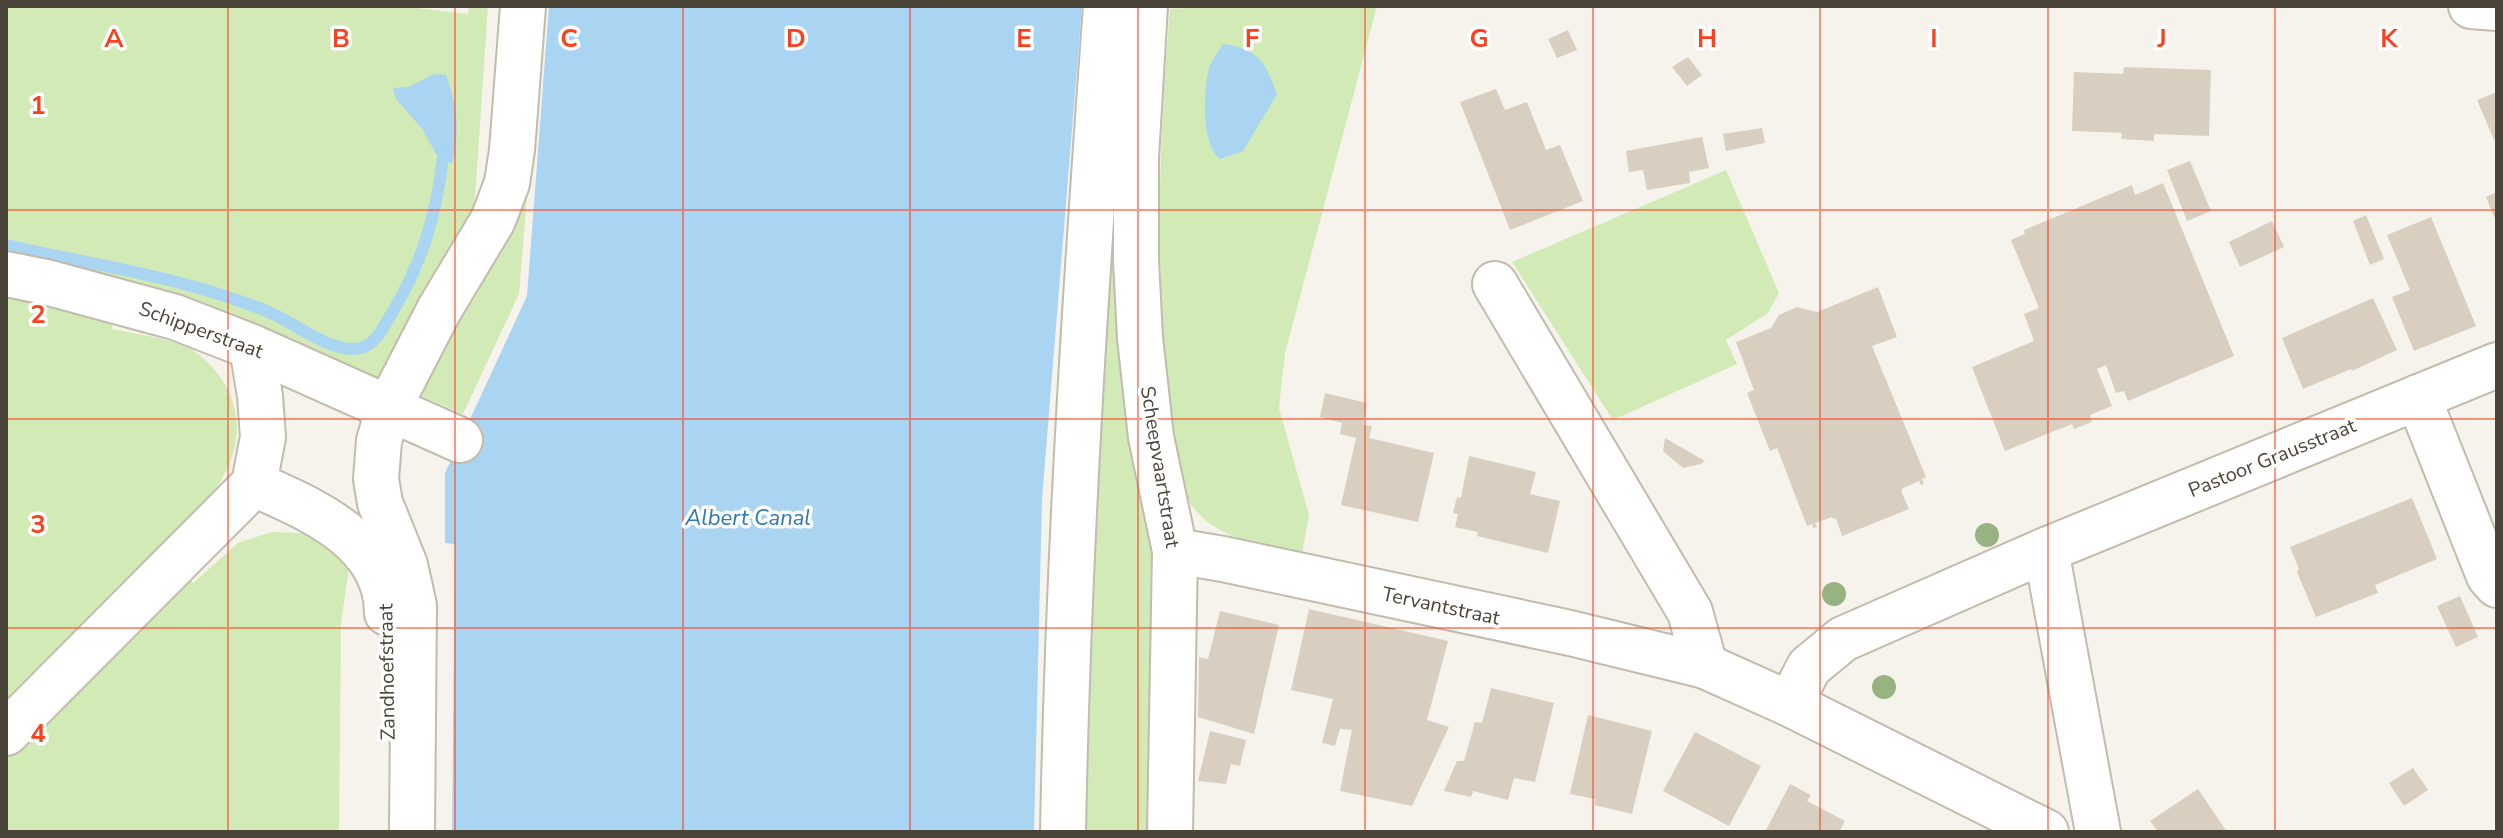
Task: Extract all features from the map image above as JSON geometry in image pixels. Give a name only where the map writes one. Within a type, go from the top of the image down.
[{"type":"street","points":[[412,832],[414,606],[405,565],[380,503],[376,479],[379,441],[389,407],[439,310],[493,220],[507,183],[523,6]]},
{"type":"street","points":[[1063,832],[1065,715],[1086,283],[1106,6]]},
{"type":"street","name":"Scheepvaartstraat","points":[[1145,6],[1136,158],[1139,307],[1151,437],[1175,551],[1170,832]]},
{"type":"street","points":[[2471,6],[2497,8]]},
{"type":"street","name":"Schipperstraat","points":[[6,274],[175,317],[252,347],[460,440]]},
{"type":"street","points":[[1495,284],[1690,612],[1705,666]]},
{"type":"street","points":[[6,733],[254,484],[263,437],[252,347]]},
{"type":"street","name":"Pastoor Grausstraat","points":[[1790,704],[1809,667],[1843,639],[2046,550],[2497,365]]},
{"type":"street","points":[[2418,397],[2489,576],[2497,585]]},
{"type":"street","name":"Zandhoefstraat","points":[[254,484],[315,511],[347,534],[381,578],[387,603],[388,832]]},
{"type":"street","points":[[2046,550],[2098,832]]},
{"type":"street","name":"Tervantstraat","points":[[1175,551],[1570,633],[1705,666],[1790,704],[2046,832]]},
{"type":"green space","points":[[6,6],[398,6],[468,14],[469,6],[488,6],[473,229],[388,380],[369,382],[165,290],[6,258]]},
{"type":"green space","points":[[1377,6],[1285,353],[1279,408],[1309,515],[1302,554],[1257,544],[1214,527],[1192,506],[1184,491],[1180,472],[1168,383],[1161,276],[1161,170],[1170,9]]},
{"type":"green space","points":[[1116,7],[1128,413],[1151,550],[1149,832],[1079,832]]},
{"type":"green space","points":[[530,159],[519,294],[463,414],[412,392]]},
{"type":"green space","points":[[1726,170],[1779,293],[1768,313],[1726,340],[1737,364],[1613,420],[1512,262]]},
{"type":"green space","points":[[6,293],[114,318],[112,329],[184,346],[203,358],[224,382],[235,412],[237,436],[232,458],[209,498],[162,553],[193,583],[238,543],[271,532],[301,533],[320,538],[350,560],[341,623],[339,832],[6,832]]},
{"type":"water","name":"Albert Canal","points":[[549,6],[1082,6],[1042,499],[1034,832],[452,832],[455,544],[445,543],[445,473],[527,296]]},
{"type":"water","points":[[1223,44],[1245,49],[1259,59],[1269,73],[1277,94],[1243,151],[1220,159],[1210,142],[1205,106],[1209,69]]},
{"type":"water","points":[[435,74],[446,75],[453,98],[457,130],[452,164],[436,154],[423,130],[396,99],[393,88],[408,87]]},
{"type":"building","points":[[1568,30],[1577,50],[1557,58],[1548,39]]},
{"type":"building","points":[[1688,57],[1702,75],[1687,86],[1672,67]]},
{"type":"building","points":[[2124,67],[2211,70],[2209,136],[2154,134],[2154,141],[2121,139],[2122,133],[2072,131],[2074,72],[2123,74]]},
{"type":"building","points":[[1496,89],[1505,110],[1527,102],[1546,150],[1560,145],[1583,201],[1510,230],[1460,102]]},
{"type":"building","points":[[2497,92],[2497,138],[2494,140],[2477,100]]},
{"type":"building","points":[[1762,128],[1765,143],[1726,151],[1723,134]]},
{"type":"building","points":[[1702,137],[1709,168],[1689,172],[1690,183],[1647,190],[1643,170],[1629,172],[1626,151]]},
{"type":"building","points":[[2190,161],[2211,211],[2187,221],[2167,170]]},
{"type":"building","points":[[2163,183],[2234,356],[2128,401],[2124,391],[2116,393],[2106,365],[2097,369],[2112,406],[2090,415],[2092,422],[2074,429],[2072,424],[2005,451],[1972,367],[2034,341],[2024,314],[2039,308],[2011,240],[2025,234],[2024,230],[2132,185],[2135,195]]},
{"type":"building","points":[[2497,192],[2497,224],[2486,197]]},
{"type":"building","points":[[2366,215],[2384,259],[2370,265],[2353,221]]},
{"type":"building","points":[[2431,217],[2476,326],[2414,351],[2392,297],[2410,290],[2387,235]]},
{"type":"building","points":[[2272,221],[2284,247],[2240,267],[2229,242]]},
{"type":"building","points":[[1878,287],[1897,337],[1872,346],[1926,477],[1922,479],[1924,484],[1921,485],[1919,481],[1901,491],[1909,509],[1842,536],[1836,518],[1815,523],[1817,527],[1813,528],[1812,524],[1807,526],[1777,448],[1770,451],[1747,393],[1754,390],[1736,342],[1771,328],[1779,315],[1797,307],[1817,312]]},
{"type":"building","points":[[2373,298],[2397,350],[2303,389],[2282,338]]},
{"type":"building","points":[[1325,393],[1367,403],[1363,425],[1372,426],[1369,438],[1434,453],[1418,522],[1341,505],[1356,438],[1340,434],[1342,423],[1320,417]]},
{"type":"building","points":[[1665,438],[1705,461],[1683,468],[1663,451]]},
{"type":"building","points":[[1469,456],[1536,472],[1530,494],[1560,501],[1548,553],[1477,536],[1478,532],[1455,527],[1458,514],[1453,513],[1457,497],[1461,498]]},
{"type":"building","points":[[2412,498],[2437,559],[2375,585],[2378,593],[2316,617],[2290,547]]},
{"type":"building","points":[[2460,596],[2478,637],[2456,647],[2437,606]]},
{"type":"building","points":[[1309,609],[1448,641],[1427,720],[1449,727],[1412,806],[1340,791],[1352,730],[1340,729],[1335,746],[1322,743],[1333,699],[1291,690]]},
{"type":"building","points":[[1220,611],[1279,625],[1254,734],[1198,717],[1199,657],[1208,659]]},
{"type":"building","points":[[1491,688],[1554,703],[1535,782],[1514,778],[1508,800],[1473,791],[1471,797],[1444,791],[1457,761],[1464,761],[1475,722],[1482,723]]},
{"type":"building","points":[[1588,715],[1652,731],[1632,814],[1594,805],[1595,799],[1570,794]]},
{"type":"building","points":[[1210,731],[1246,740],[1240,766],[1231,764],[1226,784],[1198,781]]},
{"type":"building","points":[[1695,732],[1761,766],[1729,826],[1663,791]]},
{"type":"building","points":[[2413,768],[2428,790],[2404,806],[2389,783]]},
{"type":"building","points":[[1790,784],[1811,795],[1807,801],[1845,821],[1839,832],[1765,832]]},
{"type":"building","points":[[2198,789],[2227,832],[2158,832],[2150,821]]},
{"type":"waterway","points":[[6,245],[207,290],[271,313],[331,344],[355,349],[366,346],[378,336],[412,276],[432,220],[443,158]]}]
